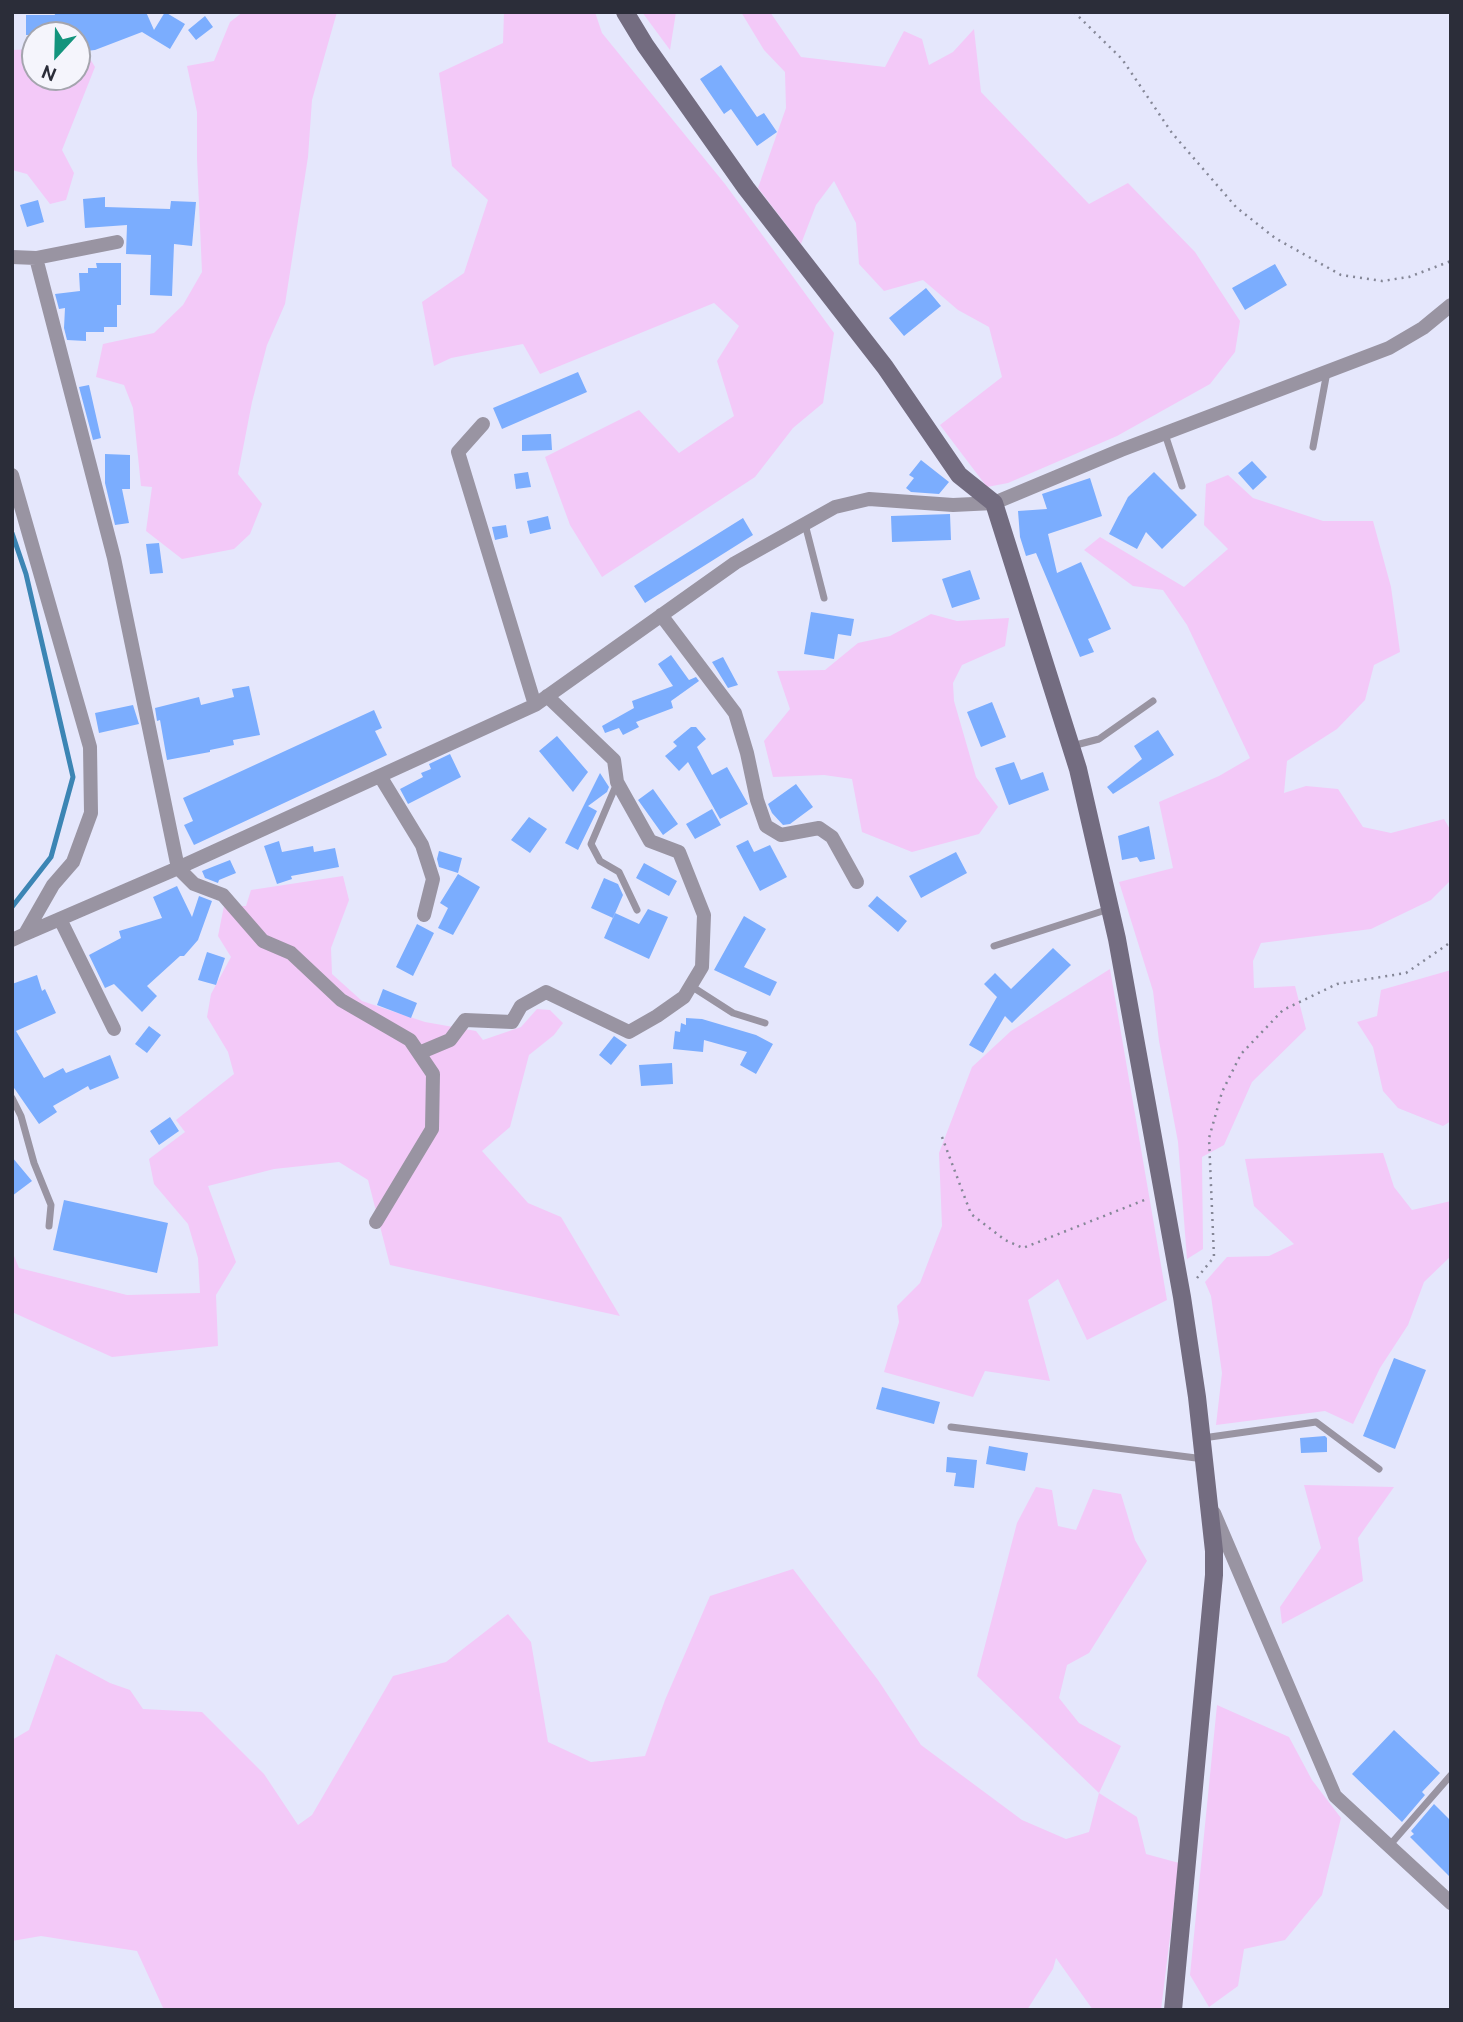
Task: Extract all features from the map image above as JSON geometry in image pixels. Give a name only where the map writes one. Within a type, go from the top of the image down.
[{"type":"street","points":[[625,12],[645,46],[746,188],[885,367],[959,475],[994,503],[1071,747],[1110,909],[1163,1193],[1202,1438],[1209,1502],[1214,1575],[1173,2010]]},
{"type":"street","points":[[12,257],[36,258],[117,242]]},
{"type":"street","points":[[36,258],[114,558],[178,868],[194,884],[223,895],[263,941],[291,953],[341,1000],[410,1040],[433,1074],[432,1129],[376,1222]]},
{"type":"street","points":[[19,937],[178,868],[541,701],[735,563],[835,507],[869,499],[953,505],[994,503],[1165,433],[1389,348],[1423,328],[1451,305]]},
{"type":"street","points":[[419,1053],[450,1040],[465,1020],[512,1022],[521,1006],[546,992],[629,1031],[684,997],[702,967],[704,915],[679,852],[650,841],[617,782],[614,760],[541,701],[458,452],[483,424]]},
{"type":"street","points":[[12,475],[90,747],[91,813],[73,862],[53,884],[19,937]]},
{"type":"street","points":[[661,615],[735,713],[766,826],[781,835],[819,828],[832,836],[857,881]]},
{"type":"street","points":[[380,776],[422,845],[433,879],[424,915]]},
{"type":"street","points":[[60,919],[114,1029]]},
{"type":"street","points":[[1209,1502],[1335,1796],[1451,1903]]},
{"type":"lane","points":[[1314,447],[1327,372]]},
{"type":"lane","points":[[1165,433],[1182,486]]},
{"type":"lane","points":[[804,523],[824,598]]},
{"type":"lane","points":[[1071,747],[1099,739],[1153,701]]},
{"type":"lane","points":[[617,782],[590,844],[600,861],[618,872],[637,910]]},
{"type":"lane","points":[[994,946],[1110,909]]},
{"type":"lane","points":[[691,986],[733,1013],[765,1023]]},
{"type":"lane","points":[[12,1098],[21,1116],[34,1163],[51,1205],[49,1226]]},
{"type":"lane","points":[[1202,1438],[1316,1422],[1379,1468]]},
{"type":"lane","points":[[951,1427],[1205,1460]]},
{"type":"lane","points":[[1389,1846],[1451,1774]]},
{"type":"path","points":[[1074,12],[1122,59],[1171,134],[1236,208],[1275,238],[1341,275],[1382,281],[1409,277],[1451,261]]},
{"type":"path","points":[[1181,1297],[1214,1257],[1209,1138],[1222,1092],[1241,1055],[1283,1010],[1337,984],[1406,972],[1451,942]]},
{"type":"path","points":[[942,1137],[971,1214],[1005,1240],[1023,1248],[1163,1193]]},
{"type":"shaded area","points":[[243,12],[337,12],[312,100],[308,157],[285,304],[267,345],[252,402],[238,474],[262,504],[250,534],[234,549],[182,559],[146,531],[152,487],[141,486],[133,408],[124,385],[96,377],[103,344],[154,333],[183,305],[202,272],[197,112],[187,66],[214,61],[230,22]]},
{"type":"shaded area","points":[[504,12],[595,12],[602,33],[725,184],[834,333],[823,403],[793,428],[755,477],[602,577],[570,525],[545,457],[639,410],[679,453],[734,416],[717,361],[739,326],[714,303],[540,374],[523,344],[451,358],[434,366],[422,302],[464,273],[488,200],[452,166],[439,73],[503,43]]},
{"type":"shaded area","points":[[642,12],[676,12],[670,50]]},
{"type":"shaded area","points":[[741,12],[770,12],[801,57],[885,67],[904,31],[922,39],[929,65],[953,52],[974,29],[981,92],[1089,204],[1128,183],[1195,252],[1240,321],[1235,352],[1210,384],[1117,436],[1008,483],[987,487],[940,425],[1002,377],[989,327],[958,310],[923,280],[884,291],[859,264],[856,223],[834,181],[816,205],[801,244],[758,188],[786,108],[785,72],[764,50]]},
{"type":"shaded area","points":[[12,50],[21,50],[21,91],[85,91],[62,150],[74,173],[66,200],[50,204],[27,174],[12,170]]},
{"type":"shaded area","points":[[91,60],[95,67],[91,77]]},
{"type":"shaded area","points":[[1228,475],[1253,498],[1323,521],[1373,521],[1391,587],[1400,652],[1374,665],[1365,700],[1337,729],[1287,761],[1284,793],[1306,786],[1338,789],[1363,827],[1391,833],[1444,819],[1451,831],[1451,880],[1431,900],[1371,929],[1261,943],[1253,961],[1254,988],[1295,986],[1306,1029],[1252,1082],[1224,1145],[1202,1157],[1203,1249],[1187,1259],[1178,1142],[1159,1041],[1153,991],[1119,882],[1173,868],[1159,802],[1219,776],[1250,758],[1187,625],[1163,590],[1133,586],[1084,550],[1100,537],[1184,587],[1228,549],[1204,525],[1206,484]]},
{"type":"shaded area","points":[[931,614],[957,621],[1009,618],[1005,646],[962,665],[953,683],[954,701],[976,777],[998,807],[979,834],[912,852],[862,832],[852,779],[824,775],[773,777],[764,741],[790,709],[777,671],[825,670],[858,643],[890,636]]},
{"type":"shaded area","points":[[343,876],[349,900],[331,948],[332,974],[362,1001],[425,1022],[476,1031],[483,1040],[521,1027],[537,1009],[550,1010],[563,1023],[554,1035],[529,1055],[510,1127],[482,1151],[528,1203],[561,1217],[620,1316],[390,1265],[368,1180],[339,1162],[274,1169],[208,1186],[236,1262],[216,1295],[218,1346],[112,1357],[12,1312],[12,1251],[19,1268],[127,1295],[200,1293],[198,1258],[188,1224],[154,1184],[149,1159],[185,1132],[176,1120],[234,1074],[228,1052],[207,1017],[211,994],[231,957],[218,936],[224,906],[246,906],[251,890]]},
{"type":"shaded area","points":[[1110,969],[1167,1300],[1087,1340],[1058,1279],[1028,1300],[1050,1381],[985,1371],[973,1397],[884,1372],[899,1322],[897,1306],[920,1283],[942,1226],[939,1153],[972,1067],[1011,1031]]},
{"type":"shaded area","points":[[1451,970],[1451,1121],[1443,1126],[1398,1108],[1383,1091],[1373,1047],[1357,1022],[1377,1016],[1381,990]]},
{"type":"shaded area","points":[[1383,1153],[1394,1187],[1412,1210],[1451,1201],[1451,1256],[1424,1282],[1408,1325],[1380,1368],[1353,1424],[1325,1411],[1216,1425],[1222,1373],[1211,1296],[1205,1282],[1227,1257],[1269,1256],[1294,1244],[1254,1206],[1245,1159]]},
{"type":"shaded area","points":[[1304,1485],[1394,1487],[1358,1538],[1363,1581],[1282,1624],[1280,1607],[1321,1548]]},
{"type":"shaded area","points":[[1036,1487],[1052,1490],[1058,1526],[1076,1530],[1093,1489],[1121,1494],[1135,1540],[1147,1561],[1089,1653],[1067,1665],[1059,1698],[1079,1723],[1121,1746],[1099,1793],[977,1676],[1017,1523]]},
{"type":"shaded area","points":[[793,1569],[878,1680],[921,1745],[1022,1820],[1066,1839],[1089,1832],[1099,1793],[1137,1817],[1146,1854],[1179,1863],[1161,2010],[1093,2010],[1056,1958],[1053,1969],[1027,2010],[164,2010],[137,1951],[41,1936],[12,1941],[12,1740],[29,1730],[56,1654],[110,1683],[130,1690],[143,1709],[202,1712],[264,1774],[298,1825],[312,1815],[393,1676],[446,1662],[508,1614],[531,1642],[548,1742],[591,1762],[645,1756],[665,1700],[710,1596]]},
{"type":"shaded area","points":[[1217,1705],[1289,1737],[1312,1780],[1341,1818],[1322,1895],[1285,1940],[1244,1949],[1238,1986],[1209,2007],[1190,1975]]},
{"type":"building","points":[[54,12],[146,12],[154,30],[165,12],[185,24],[170,49],[142,32],[91,50],[91,21],[26,21],[26,15],[55,15]]},
{"type":"building","points":[[205,16],[213,27],[196,40],[188,30]]},
{"type":"building","points":[[721,65],[757,117],[764,113],[777,132],[757,146],[731,109],[724,114],[700,79]]},
{"type":"building","points":[[105,197],[105,207],[170,209],[171,201],[196,202],[192,246],[174,244],[172,296],[150,295],[151,255],[126,254],[127,225],[85,228],[83,199]]},
{"type":"building","points":[[38,200],[44,222],[27,227],[20,205]]},
{"type":"building","points":[[96,263],[121,263],[121,305],[117,305],[117,327],[104,327],[104,332],[86,332],[86,341],[67,340],[64,328],[65,308],[59,309],[55,294],[80,291],[79,273],[88,273],[88,268],[97,268]]},
{"type":"building","points":[[1275,264],[1287,285],[1245,310],[1232,288]]},
{"type":"building","points":[[926,288],[941,306],[904,336],[889,318]]},
{"type":"building","points":[[578,372],[587,392],[502,429],[493,408]]},
{"type":"building","points":[[89,385],[101,438],[93,440],[79,387]]},
{"type":"building","points":[[551,434],[552,450],[522,451],[522,435]]},
{"type":"building","points":[[105,454],[130,455],[130,489],[122,489],[129,523],[115,525],[105,483]]},
{"type":"building","points":[[921,460],[949,482],[939,494],[911,492],[906,488],[914,478],[909,475]]},
{"type":"building","points":[[1252,461],[1267,477],[1253,490],[1238,473]]},
{"type":"building","points":[[528,472],[531,487],[516,489],[514,474]]},
{"type":"building","points":[[1154,472],[1197,515],[1162,549],[1146,532],[1137,549],[1109,534],[1128,497]]},
{"type":"building","points":[[1090,478],[1102,516],[1048,534],[1057,573],[1081,562],[1111,629],[1088,639],[1094,652],[1080,657],[1036,553],[1026,556],[1020,537],[1018,511],[1047,509],[1042,494]]},
{"type":"building","points":[[950,514],[951,540],[892,542],[891,516]]},
{"type":"building","points":[[548,516],[551,529],[530,534],[527,521]]},
{"type":"building","points":[[743,518],[753,535],[645,603],[634,586]]},
{"type":"building","points":[[506,525],[508,537],[495,540],[492,527]]},
{"type":"building","points":[[159,543],[163,573],[150,574],[146,544]]},
{"type":"building","points":[[970,570],[980,599],[952,608],[942,579]]},
{"type":"building","points":[[811,612],[854,619],[851,636],[838,634],[834,659],[804,654]]},
{"type":"building","points":[[671,655],[689,680],[696,677],[699,681],[671,701],[673,708],[636,722],[639,727],[623,735],[619,728],[605,733],[602,726],[634,708],[632,701],[673,686],[658,664]]},
{"type":"building","points":[[723,657],[738,685],[728,688],[712,662]]},
{"type":"building","points":[[249,686],[260,735],[233,740],[234,745],[210,752],[167,760],[160,720],[157,721],[155,708],[199,697],[201,705],[234,697],[232,689]]},
{"type":"building","points":[[992,702],[1006,737],[981,747],[967,712]]},
{"type":"building","points":[[133,705],[139,724],[99,733],[95,713]]},
{"type":"building","points":[[374,710],[382,728],[375,731],[387,755],[194,845],[184,825],[193,821],[183,798]]},
{"type":"building","points":[[691,727],[696,727],[706,739],[697,747],[712,775],[727,767],[748,804],[720,819],[688,762],[679,771],[665,756],[677,746],[673,742]]},
{"type":"building","points":[[1158,730],[1174,755],[1113,794],[1107,787],[1142,759],[1134,746]]},
{"type":"building","points":[[557,736],[588,772],[573,792],[539,751]]},
{"type":"building","points":[[450,754],[461,777],[408,804],[400,789],[423,777],[421,773],[431,769],[429,764]]},
{"type":"building","points":[[1014,762],[1021,780],[1043,772],[1049,790],[1009,805],[995,768]]},
{"type":"building","points":[[600,773],[609,787],[607,792],[588,806],[597,811],[578,850],[565,843]]},
{"type":"building","points":[[796,784],[813,807],[790,824],[783,825],[768,804]]},
{"type":"building","points":[[653,789],[678,824],[663,835],[638,800]]},
{"type":"building","points":[[712,809],[721,825],[695,839],[686,824]]},
{"type":"building","points":[[529,817],[547,829],[530,853],[511,840]]},
{"type":"building","points":[[1149,826],[1155,859],[1140,862],[1137,857],[1122,860],[1118,836]]},
{"type":"building","points":[[748,840],[754,852],[770,845],[787,877],[760,891],[736,846]]},
{"type":"building","points":[[279,841],[282,852],[313,846],[314,852],[335,848],[339,867],[291,876],[292,879],[277,884],[264,846]]},
{"type":"building","points":[[439,851],[462,858],[458,873],[439,867]]},
{"type":"building","points":[[956,852],[967,873],[921,898],[909,876]]},
{"type":"building","points":[[230,860],[236,873],[219,880],[218,883],[205,878],[202,871]]},
{"type":"building","points":[[644,863],[677,881],[669,896],[636,878]]},
{"type":"building","points":[[458,874],[480,887],[453,935],[438,928],[448,908],[440,903]]},
{"type":"building","points":[[604,878],[618,884],[623,895],[613,918],[591,908]]},
{"type":"building","points":[[177,886],[192,917],[199,896],[212,901],[198,940],[184,956],[180,956],[147,986],[157,996],[142,1012],[114,984],[105,988],[89,955],[121,938],[119,931],[162,918],[153,897]]},
{"type":"building","points":[[877,896],[907,921],[898,932],[868,906]]},
{"type":"building","points":[[648,909],[668,917],[649,959],[604,938],[615,913],[639,924]]},
{"type":"building","points":[[744,916],[766,929],[744,967],[777,982],[770,996],[714,970]]},
{"type":"building","points":[[417,924],[434,933],[413,976],[396,967]]},
{"type":"building","points":[[1053,948],[1071,965],[1012,1023],[1005,1016],[983,1053],[969,1045],[997,997],[984,984],[995,973],[1011,989]]},
{"type":"building","points":[[207,952],[225,958],[216,985],[198,980]]},
{"type":"building","points":[[37,975],[42,991],[45,989],[56,1013],[16,1031],[44,1078],[63,1068],[66,1073],[110,1055],[119,1078],[90,1090],[88,1086],[53,1106],[57,1112],[39,1124],[12,1085],[12,984]]},
{"type":"building","points":[[383,989],[417,1003],[411,1018],[377,1005]]},
{"type":"building","points":[[686,1018],[702,1019],[756,1035],[773,1044],[756,1074],[740,1065],[747,1052],[704,1040],[703,1052],[673,1049],[675,1031],[680,1032],[681,1023],[686,1025]]},
{"type":"building","points":[[149,1026],[161,1035],[147,1053],[135,1044]]},
{"type":"building","points":[[614,1036],[627,1045],[611,1065],[599,1055]]},
{"type":"building","points":[[672,1063],[673,1084],[641,1086],[639,1065]]},
{"type":"building","points":[[170,1117],[179,1131],[159,1145],[150,1131]]},
{"type":"building","points":[[12,1157],[32,1181],[12,1196]]},
{"type":"building","points":[[64,1200],[168,1223],[157,1273],[53,1250]]},
{"type":"building","points":[[1394,1358],[1426,1370],[1395,1449],[1363,1436]]},
{"type":"building","points":[[882,1387],[940,1402],[934,1424],[876,1409]]},
{"type":"building","points":[[1325,1436],[1327,1452],[1301,1453],[1300,1438]]},
{"type":"building","points":[[989,1446],[1028,1453],[1025,1471],[986,1464]]},
{"type":"building","points":[[947,1457],[977,1460],[974,1488],[954,1486],[956,1473],[946,1472]]},
{"type":"building","points":[[1394,1730],[1440,1773],[1422,1792],[1425,1795],[1402,1822],[1352,1774]]},
{"type":"building","points":[[1434,1804],[1451,1821],[1451,1878],[1410,1837],[1414,1834],[1411,1831]]},
{"type":"waterway","points":[[12,533],[26,574],[73,777],[51,857],[12,907]]}]
